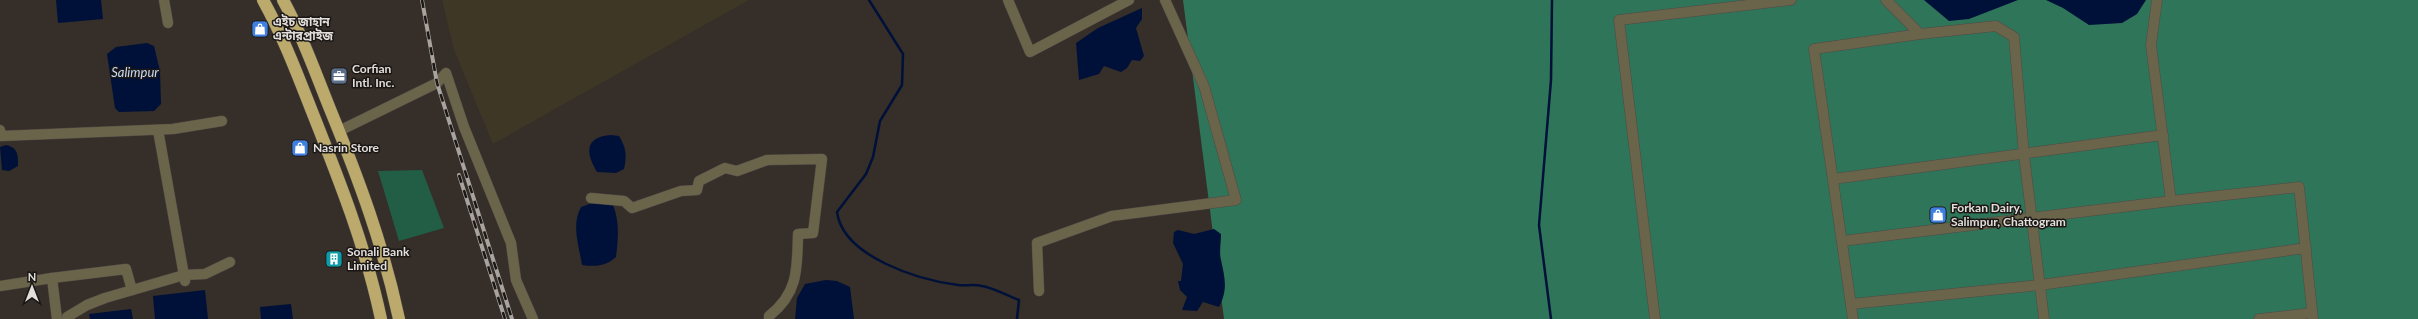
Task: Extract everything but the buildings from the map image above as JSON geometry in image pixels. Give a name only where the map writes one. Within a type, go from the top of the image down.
[{"type":"highway","points":[[263,0],[287,50],[353,214],[372,279],[381,319]]},
{"type":"highway","points":[[283,0],[305,46],[370,211],[390,275],[399,319]]},
{"type":"highway","points":[[390,275],[392,319]]},
{"type":"street","points":[[164,0],[168,23]]},
{"type":"street","points":[[1008,0],[1030,52],[1129,0]]},
{"type":"street","points":[[1039,291],[1037,243],[1112,216],[1236,200],[1204,86],[1165,0]]},
{"type":"street","points":[[1655,319],[1619,20],[1791,0]]},
{"type":"street","points":[[1886,0],[1920,34]]},
{"type":"street","points":[[2157,0],[2151,45],[2171,201]]},
{"type":"street","points":[[1853,319],[1814,49],[1920,34],[1996,26],[2014,37],[2024,155],[2044,319]]},
{"type":"street","points":[[339,131],[437,83],[446,73],[464,127],[511,243],[516,280],[533,319]]},
{"type":"street","points":[[0,130],[1,136],[158,130],[222,121]]},
{"type":"street","points":[[158,130],[185,278]]},
{"type":"street","points":[[1833,179],[2024,155],[2163,135]]},
{"type":"street","points":[[591,198],[624,201],[632,208],[681,191],[697,190],[698,181],[725,168],[737,171],[767,160],[822,159],[813,233],[798,234],[797,277],[780,308],[769,316],[769,319]]},
{"type":"street","points":[[1842,241],[2299,187],[2313,316],[2258,319]]},
{"type":"street","points":[[1851,304],[2040,285],[2306,248]]},
{"type":"street","points":[[67,317],[87,305],[132,290],[205,274],[230,262]]},
{"type":"street","points":[[0,286],[126,269],[132,290]]},
{"type":"street","points":[[52,278],[57,319]]},
{"type":"shaded area","points":[[442,0],[749,0],[493,144],[454,50]]},
{"type":"green space","points":[[1183,0],[2418,0],[2418,319],[1224,319]]},
{"type":"green space","points":[[422,170],[444,228],[399,241],[378,171]]},
{"type":"water","points":[[56,0],[101,0],[103,19],[58,23]]},
{"type":"water","points":[[1924,0],[2018,0],[1969,19],[1949,21]]},
{"type":"water","points":[[2046,0],[2146,0],[2137,14],[2122,23],[2089,25],[2063,8]]},
{"type":"water","points":[[1142,8],[1142,19],[1136,28],[1144,56],[1140,61],[1132,60],[1127,68],[1121,72],[1104,66],[1099,74],[1079,80],[1076,43],[1098,28]]},
{"type":"water","name":"Salimpur","points":[[147,43],[154,46],[160,71],[161,104],[154,111],[119,112],[115,108],[107,54],[116,47]]},
{"type":"water","points":[[602,136],[619,136],[623,144],[626,156],[624,169],[616,173],[597,172],[590,158],[590,147],[592,142],[596,139]]},
{"type":"water","points":[[6,145],[15,150],[18,158],[18,166],[9,171],[2,170],[0,147]]},
{"type":"water","points":[[595,202],[613,205],[618,224],[616,257],[600,265],[582,265],[576,228],[578,214],[581,207]]},
{"type":"water","points":[[1214,229],[1221,234],[1220,257],[1225,284],[1222,301],[1219,307],[1203,302],[1197,311],[1182,310],[1187,297],[1180,290],[1178,281],[1181,281],[1183,264],[1173,243],[1174,232],[1178,230],[1194,234]]},
{"type":"water","points":[[826,280],[837,281],[850,287],[854,319],[795,319],[797,298],[805,284]]},
{"type":"water","points":[[205,290],[208,319],[155,319],[153,296]]},
{"type":"water","points":[[291,304],[293,319],[261,319],[260,307]]},
{"type":"water","points":[[131,309],[133,319],[90,319],[89,314]]},
{"type":"waterway","points":[[869,0],[903,54],[902,85],[880,121],[873,157],[866,174],[837,212],[842,228],[853,242],[868,254],[885,264],[904,272],[923,278],[958,285],[976,285],[987,287],[1019,300],[1017,319]]},
{"type":"waterway","points":[[1551,319],[1539,225],[1551,80],[1552,0]]},
{"type":"railway","points":[[422,0],[437,83],[512,319]]},
{"type":"railway","points":[[459,175],[505,319]]},
{"type":"place","name":"এইচ জাহান এন্টারপ্রাইজ","points":[[260,29]]},
{"type":"place","name":"Corfian Intl. Inc.","points":[[339,76]]},
{"type":"place","name":"Nasrin Store","points":[[300,148]]},
{"type":"place","name":"Forkan Dairy, Salimpur, Chattogram","points":[[1938,215]]},
{"type":"place","name":"Sonali Bank Limited","points":[[334,259]]}]
